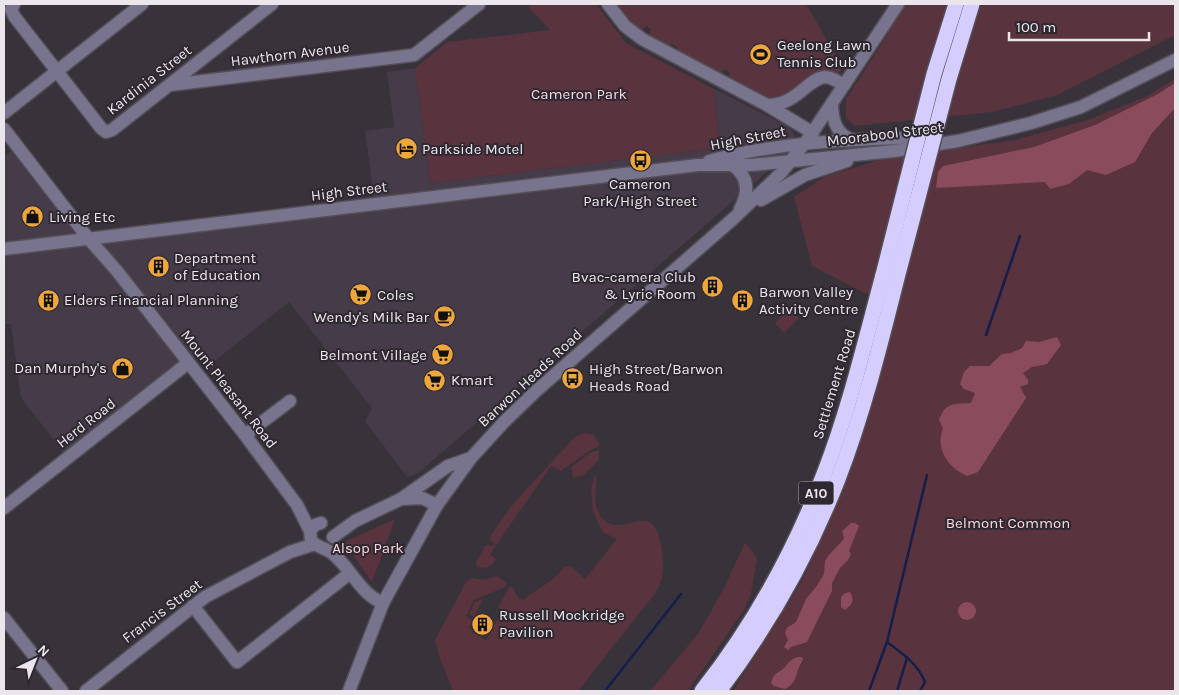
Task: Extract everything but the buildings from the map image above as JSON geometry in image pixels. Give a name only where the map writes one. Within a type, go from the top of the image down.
[{"type":"highway","name":"Settlement Road","points":[[719,691],[747,654],[768,621],[815,533],[838,479],[855,428],[934,74],[956,4]]},
{"type":"highway","name":"Settlement Road","points":[[702,691],[735,646],[778,574],[824,474],[890,277],[972,4]]},
{"type":"street","points":[[14,4],[11,9],[14,16],[57,72]]},
{"type":"street","points":[[4,113],[142,4]]},
{"type":"street","name":"Kardinia Street","points":[[57,72],[100,128],[106,132],[112,130],[272,4]]},
{"type":"street","name":"Hawthorn Avenue","points":[[170,85],[414,55],[479,4]]},
{"type":"street","points":[[608,4],[625,26],[642,39],[767,105],[812,133]]},
{"type":"street","name":"Barwon Heads Road","points":[[349,691],[383,603],[437,505],[471,458],[536,391],[734,218],[792,160],[805,144],[898,4]]},
{"type":"street","name":"Moorabool Street","points":[[792,160],[894,151],[958,141],[1032,122],[1081,107],[1175,60]]},
{"type":"street","points":[[767,105],[791,100],[822,78],[830,78],[844,85]]},
{"type":"street","points":[[832,103],[836,127],[844,136],[852,140]]},
{"type":"street","name":"Mount Pleasant Road","points":[[4,129],[245,435],[350,573],[369,596],[383,603]]},
{"type":"street","name":"Moorabool Street","points":[[805,144],[852,140],[982,135]]},
{"type":"street","name":"High Street","points":[[698,165],[725,157],[805,144]]},
{"type":"street","points":[[734,218],[770,194],[800,178],[874,153]]},
{"type":"street","name":"High Street","points":[[4,248],[698,165],[734,166],[792,160]]},
{"type":"street","points":[[734,166],[744,176],[747,184],[743,204],[734,218]]},
{"type":"street","name":"Herd Road","points":[[4,508],[188,363]]},
{"type":"street","points":[[245,435],[290,401]]},
{"type":"street","name":"Francis Street","points":[[86,691],[205,597],[321,535],[401,499],[448,466],[471,458]]},
{"type":"street","name":"Francis Street","points":[[401,499],[422,498],[437,505]]},
{"type":"street","points":[[193,606],[238,662],[350,573]]},
{"type":"street","points":[[4,618],[62,691]]},
{"type":"shaded area","points":[[415,68],[430,183],[720,148],[714,89],[789,127],[793,132],[796,147],[417,474],[407,477],[365,421],[372,408],[289,302],[207,367],[198,356],[68,458],[21,398],[11,324],[4,324],[4,157],[17,146],[88,238],[375,204],[365,131],[394,127],[387,72]]},
{"type":"shaded area","points":[[1175,83],[1175,108],[1152,133],[1135,162],[1106,175],[1087,170],[1069,184],[1050,189],[1045,182],[936,188],[938,172],[943,166],[1034,147],[1095,125],[1156,95]]},
{"type":"shaded area","points":[[1057,337],[1061,345],[1047,364],[1032,367],[1023,373],[1028,380],[1028,384],[1020,387],[1026,398],[978,472],[967,476],[960,473],[949,463],[942,450],[941,436],[943,428],[939,420],[947,407],[955,404],[971,403],[975,393],[964,389],[960,384],[964,372],[970,366],[989,366],[1002,354],[1011,353],[1022,348],[1026,341],[1039,342]]},
{"type":"shaded area","points":[[851,523],[859,526],[849,551],[851,554],[840,568],[832,583],[832,591],[807,642],[791,647],[788,650],[784,647],[788,640],[785,633],[787,628],[796,622],[806,599],[824,574],[825,561],[844,539],[842,531]]},
{"type":"shaded area","points":[[850,592],[852,602],[845,610],[841,607],[841,597],[845,593]]},
{"type":"shaded area","points":[[967,602],[973,605],[976,611],[973,617],[967,620],[961,617],[958,611],[961,605]]},
{"type":"shaded area","points":[[802,657],[803,660],[793,683],[785,689],[774,686],[771,683],[775,675],[790,661]]},
{"type":"green space","name":"Cameron Park","points":[[532,4],[596,4],[626,43],[714,89],[720,148],[430,183],[415,68],[447,42],[550,30],[528,7]]},
{"type":"green space","name":"Geelong Lawn Tennis Club","points":[[616,4],[806,4],[843,68],[839,73],[833,74],[803,91],[779,99],[766,98],[728,78],[730,72],[724,69],[721,74],[679,52],[677,47],[672,44],[667,46],[651,37],[649,35],[651,29],[646,26],[641,31],[631,23]]},
{"type":"green space","points":[[905,4],[1175,4],[1175,35],[1057,95],[993,112],[854,126],[846,117],[846,99]]},
{"type":"green space","name":"Belmont Common","points":[[1175,79],[1175,691],[733,691],[803,579],[848,475],[896,309],[812,266],[794,197],[826,176],[879,160],[1014,140],[1088,120],[1147,96]]},
{"type":"green space","points":[[790,309],[799,318],[784,333],[775,323]]},
{"type":"green space","points":[[584,433],[594,435],[599,446],[561,471],[551,466],[490,554],[496,559],[494,562],[488,567],[477,567],[476,562],[485,546],[492,546],[494,543],[490,540],[490,536],[513,504],[574,438]]},
{"type":"green space","points":[[599,450],[599,460],[583,476],[573,477],[571,467],[590,453]]},
{"type":"green space","points":[[596,473],[595,499],[597,510],[608,523],[617,525],[645,521],[652,524],[658,534],[663,568],[661,582],[656,592],[578,691],[453,691],[440,659],[435,640],[466,582],[472,578],[484,580],[497,576],[507,583],[505,587],[474,600],[466,616],[472,620],[469,627],[473,630],[472,632],[486,640],[500,615],[497,613],[500,609],[498,607],[510,586],[518,598],[523,600],[560,573],[564,567],[571,566],[585,579],[617,539],[604,533],[593,511],[591,488]]},
{"type":"green space","name":"Alsop Park","points":[[395,519],[372,582],[344,542]]},
{"type":"green space","points":[[745,543],[757,559],[751,594],[744,610],[688,691],[650,691],[698,634],[722,592]]},
{"type":"green space","points":[[483,599],[474,617],[469,614],[475,602]]},
{"type":"waterway","points":[[986,335],[1020,236]]},
{"type":"waterway","points":[[869,691],[887,642],[927,475]]},
{"type":"waterway","points":[[605,691],[681,594]]},
{"type":"waterway","points":[[887,642],[909,659],[918,670],[925,682],[920,691]]},
{"type":"waterway","points":[[897,691],[907,658]]},
{"type":"place","name":"Geelong Lawn Tennis Club","points":[[761,54]]},
{"type":"place","name":"Parkside Motel","points":[[406,149]]},
{"type":"place","name":"Cameron Park/High Street","points":[[640,161]]},
{"type":"place","name":"Living Etc","points":[[33,217]]},
{"type":"place","name":"Department of Education","points":[[158,267]]},
{"type":"place","name":"Bvac-camera Club & Lyric Room","points":[[712,286]]},
{"type":"place","name":"Coles","points":[[361,295]]},
{"type":"place","name":"Elders Financial Planning","points":[[48,300]]},
{"type":"place","name":"Barwon Valley Activity Centre","points":[[743,301]]},
{"type":"place","name":"Wendy's Milk Bar","points":[[445,317]]},
{"type":"place","name":"Belmont Village","points":[[443,355]]},
{"type":"place","name":"Dan Murphy's","points":[[123,368]]},
{"type":"place","name":"High Street/Barwon Heads Road","points":[[573,378]]},
{"type":"place","name":"Kmart","points":[[435,380]]},
{"type":"place","name":"Russell Mockridge Pavilion","points":[[483,624]]}]
